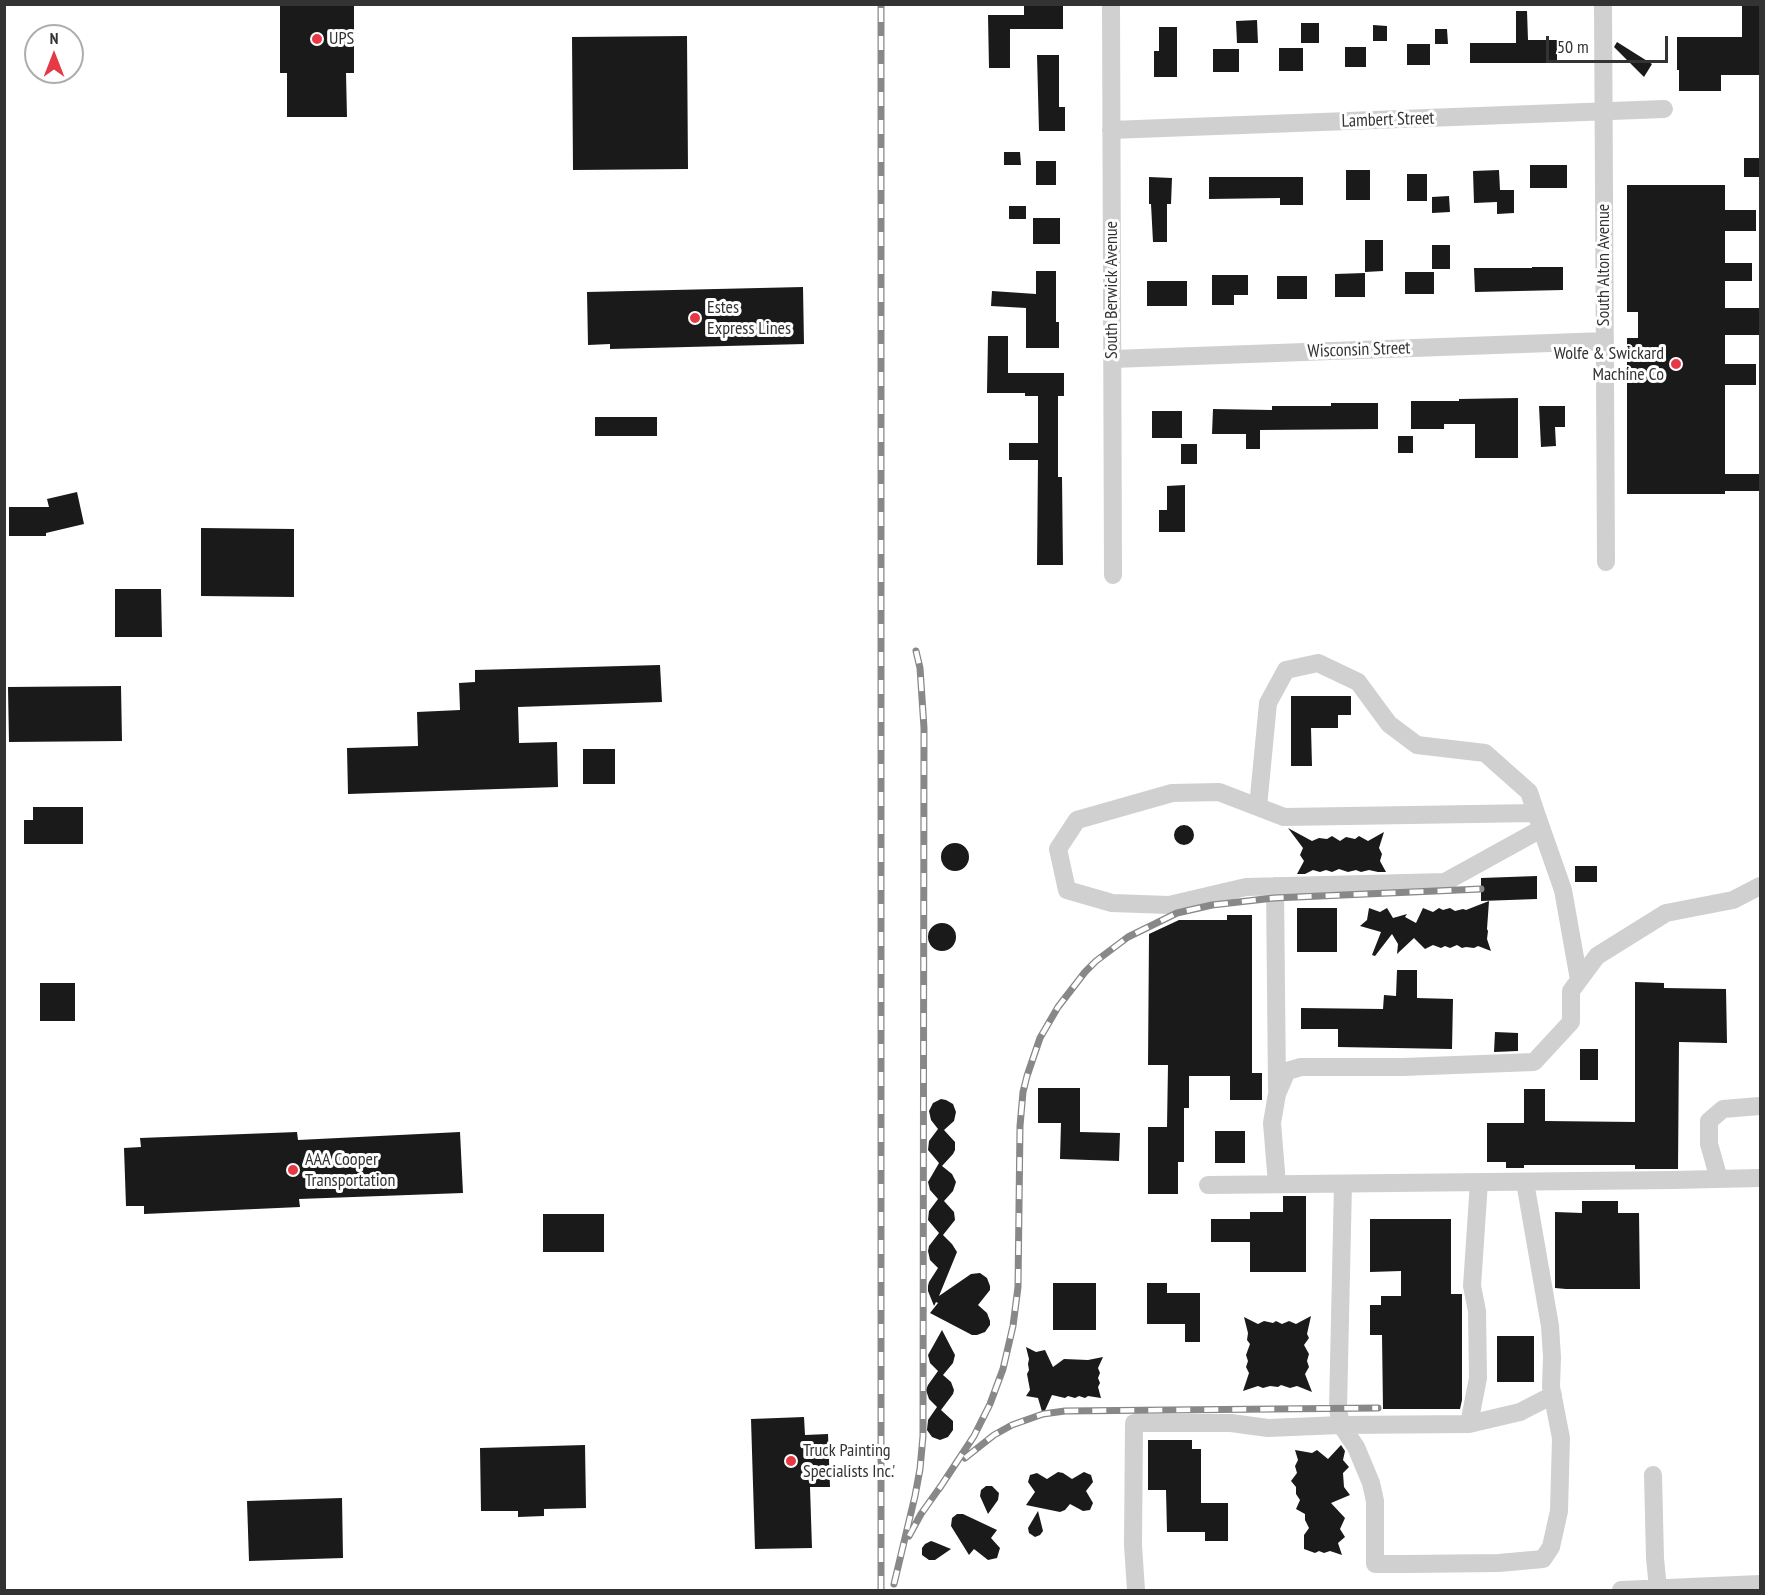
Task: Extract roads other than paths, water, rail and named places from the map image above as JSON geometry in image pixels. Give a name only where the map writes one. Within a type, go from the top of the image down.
[{"type":"street","name":"South Berwick Avenue","points":[[1111,4],[1113,575]]},
{"type":"street","name":"South Alton Avenue","points":[[1602,4],[1606,562]]},
{"type":"street","name":"Lambert Street","points":[[1111,130],[1664,109]]},
{"type":"street","name":"Wisconsin Street","points":[[1113,359],[1605,341]]},
{"type":"street","points":[[1258,807],[1269,703],[1286,670],[1318,663],[1358,682],[1389,724],[1417,745],[1485,753],[1528,792],[1563,890],[1579,980]]},
{"type":"street","points":[[1219,792],[1284,817],[1539,821],[1445,882],[1246,887],[1169,905],[1112,903],[1067,890],[1058,849],[1077,820],[1172,793],[1219,792]]},
{"type":"street","points":[[1275,886],[1277,1094],[1272,1123],[1277,1184]]},
{"type":"street","points":[[1277,1094],[1287,1071],[1301,1067],[1414,1067],[1534,1062],[1571,1022],[1571,991],[1597,956],[1666,913],[1733,900],[1761,886]]},
{"type":"street","points":[[1719,1179],[1709,1144],[1709,1121],[1723,1108],[1761,1106]]},
{"type":"street","points":[[1208,1185],[1761,1178]]},
{"type":"street","points":[[1469,1424],[1478,1378],[1477,1311],[1472,1286],[1479,1182]]},
{"type":"street","points":[[1343,1184],[1338,1409],[1341,1425],[1356,1447],[1371,1483],[1375,1501],[1375,1564],[1499,1563],[1543,1559],[1551,1547],[1558,1511],[1561,1438],[1553,1395],[1550,1326],[1526,1182]]},
{"type":"street","points":[[1136,1590],[1133,1545],[1134,1423],[1231,1423],[1268,1428],[1469,1424],[1520,1412],[1553,1395]]},
{"type":"street","points":[[1653,1475],[1658,1589]]},
{"type":"street","points":[[1621,1590],[1761,1584]]},
{"type":"railway","points":[[881,4],[881,1590]]},
{"type":"railway","points":[[894,1584],[915,1496],[923,1436],[924,728],[920,668],[916,651]]},
{"type":"railway","points":[[939,1489],[974,1436],[990,1404],[1003,1369],[1013,1326],[1018,1287],[1020,1126],[1023,1092],[1040,1038],[1058,1007],[1085,972],[1128,937],[1177,913],[1212,905],[1274,898],[1481,889]]},
{"type":"railway","points":[[965,1458],[994,1435],[1012,1425],[1043,1414],[1065,1411],[1378,1408]]},
{"type":"railway","points":[[909,1536],[943,1483]]},
{"type":"place","name":"UPS","points":[[317,39]]},
{"type":"place","name":"Estes Express Lines","points":[[695,318]]},
{"type":"place","name":"Wolfe & Swickard Machine Co","points":[[1676,364]]},
{"type":"place","name":"AAA Cooper Transportation","points":[[293,1170]]},
{"type":"place","name":"Truck Painting Specialists Inc.'","points":[[791,1461]]}]
